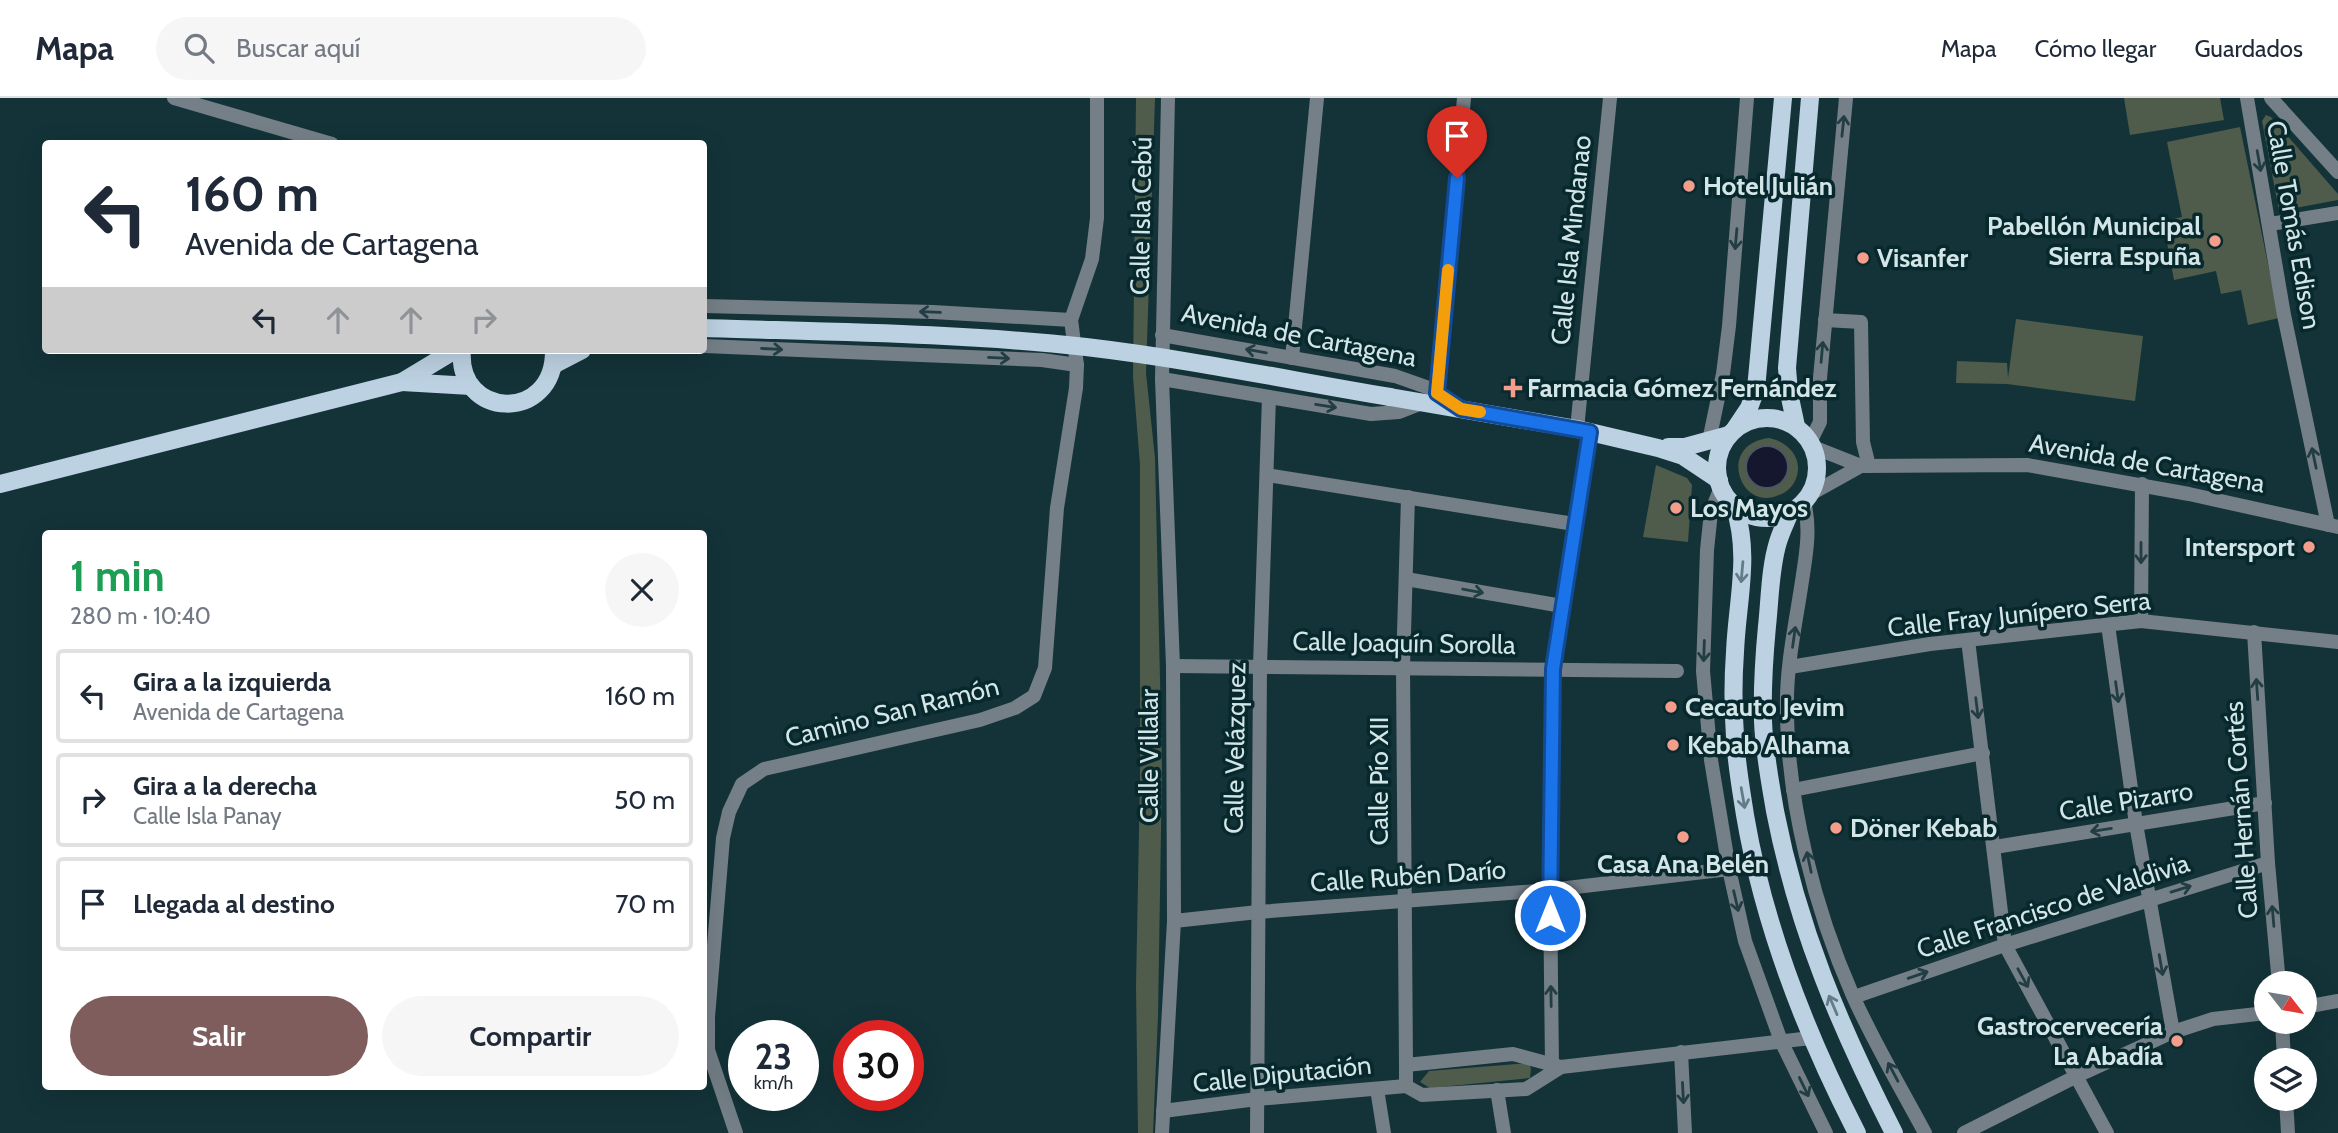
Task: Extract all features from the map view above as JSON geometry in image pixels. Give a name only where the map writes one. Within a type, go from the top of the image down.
[{"type":"main road","points":[[1720,484],[1719,456],[1749,408],[1756,389],[1783,98]]},
{"type":"main road","points":[[1796,426],[1787,368],[1810,98]]},
{"type":"main road","name":"Avenida de Cartagena","points":[[707,328],[980,338],[1086,347],[1391,397],[1429,398],[1461,409],[1584,430],[1658,448]]},
{"type":"main road","points":[[0,484],[402,382],[449,354]]},
{"type":"main road","points":[[462,354],[464,374],[471,386],[480,395],[504,404],[518,403],[542,390],[550,378],[554,357]]},
{"type":"main road","points":[[402,382],[471,386]]},
{"type":"main road","points":[[1658,448],[1685,447],[1709,442],[1749,421],[1765,418],[1781,419],[1796,426],[1812,444],[1817,471],[1776,553],[1763,669],[1763,723],[1768,771],[1796,901],[1821,977],[1852,1050],[1894,1133]]},
{"type":"main road","points":[[1658,448],[1683,456],[1720,484],[1734,505],[1741,528],[1744,554],[1735,652],[1735,737],[1753,858],[1770,927],[1811,1038],[1857,1133]]},
{"type":"main road","points":[[1734,505],[1746,513],[1776,517],[1801,503]]},
{"type":"street","points":[[174,98],[318,140]]},
{"type":"street","points":[[707,306],[933,312],[1071,320],[1092,259],[1097,218],[1097,98]]},
{"type":"street","name":"Calle Isla Cebú","points":[[1162,379],[1168,98]]},
{"type":"street","points":[[1292,358],[1317,98]]},
{"type":"street","points":[[1429,398],[1464,98]]},
{"type":"street","name":"Calle Isla Mindanao","points":[[1557,1066],[1550,890],[1553,669],[1574,524],[1584,430],[1610,98]]},
{"type":"street","points":[[1709,442],[1723,374],[1729,326],[1747,98]]},
{"type":"street","points":[[1812,444],[1820,422],[1820,378],[1846,98]]},
{"type":"street","name":"Calle Tomás Edison","points":[[2247,98],[2288,338],[2333,526]]},
{"type":"street","points":[[2271,98],[2338,172]]},
{"type":"street","points":[[2270,224],[2338,213]]},
{"type":"street","name":"Camino San Ramón","points":[[736,1133],[708,1050],[723,838],[729,812],[742,785],[764,769],[980,720],[1015,708],[1034,696],[1045,668],[1057,508],[1076,388],[1077,365],[1071,320]]},
{"type":"street","points":[[1825,320],[1861,322],[1865,466]]},
{"type":"street","name":"Avenida de Cartagena","points":[[1162,335],[1395,376],[1429,398]]},
{"type":"street","points":[[707,346],[1042,360],[1077,365]]},
{"type":"street","name":"Avenida de Cartagena","points":[[1162,379],[1371,414],[1399,412],[1429,398]]},
{"type":"street","name":"Calle Villalar","points":[[1162,379],[1173,666],[1174,921],[1162,1133]]},
{"type":"street","name":"Calle Velázquez","points":[[1257,1133],[1260,666],[1269,397]]},
{"type":"street","name":"Avenida de Cartagena","points":[[1812,444],[1865,466],[2027,465],[2142,484],[2333,526]]},
{"type":"street","name":"Avenida de Cartagena","points":[[1801,503],[1865,466]]},
{"type":"street","points":[[1267,475],[1574,524]]},
{"type":"street","points":[[1720,484],[1708,529],[1703,671],[1711,760],[1729,869],[1745,942],[1781,1041],[1826,1133]]},
{"type":"street","points":[[2141,621],[2142,484]]},
{"type":"street","name":"Calle Pío XII","points":[[1406,1086],[1403,667],[1408,497]]},
{"type":"street","points":[[1801,503],[1808,516],[1807,549],[1786,707],[1793,790],[1816,895],[1854,997],[1924,1133]]},
{"type":"street","points":[[1406,579],[1562,606]]},
{"type":"street","name":"Calle Fray Junípero Serra","points":[[1790,667],[1968,640],[2141,621],[2338,642]]},
{"type":"street","points":[[2108,625],[2136,824],[2173,1032]]},
{"type":"street","name":"Calle Hernán Cortés","points":[[2254,632],[2268,863],[2278,971]]},
{"type":"street","points":[[1968,640],[2005,945],[2107,1133]]},
{"type":"street","name":"Calle Joaquín Sorolla","points":[[1173,666],[1677,671]]},
{"type":"street","points":[[1793,790],[1983,753]]},
{"type":"street","name":"Calle Pizarro","points":[[1995,847],[2265,803]]},
{"type":"street","name":"Calle Francisco de Valdivia","points":[[1854,997],[2005,945],[2268,863]]},
{"type":"street","name":"Calle Rubén Darío","points":[[1174,921],[1550,890],[1729,869]]},
{"type":"street","points":[[2317,1005],[2338,1001]]},
{"type":"street","points":[[1964,1133],[2077,1076],[2173,1032],[2213,1019],[2254,1014]]},
{"type":"street","points":[[1406,1065],[1513,1054],[1557,1066],[1811,1038]]},
{"type":"street","points":[[1681,1052],[1685,1133]]},
{"type":"street","name":"Calle Diputación","points":[[1163,1111],[1257,1099],[1406,1086],[1422,1095],[1526,1088],[1557,1066]]},
{"type":"street","points":[[1377,1089],[1384,1133]]},
{"type":"street","points":[[1497,1090],[1504,1133]]},
{"type":"street","points":[[2287,1111],[2288,1133]]},
{"type":"green space","points":[[1136,98],[1155,98],[1146,373],[1155,458],[1162,768],[1158,1016],[1153,1133],[1138,1133],[1136,986],[1140,779],[1140,465],[1133,377]]},
{"type":"green space","points":[[2124,98],[2220,98],[2224,120],[2130,135]]},
{"type":"green space","points":[[2266,115],[2271,117],[2338,194],[2338,200],[2279,211],[2262,121]]},
{"type":"green space","name":"Pabellón Municipal Sierra Espuña","points":[[2240,127],[2279,318],[2248,325],[2241,290],[2221,294],[2216,271],[2174,280],[2163,221],[2182,217],[2167,142]]},
{"type":"green space","points":[[2016,319],[2143,336],[2135,401],[2007,384],[1956,383],[1957,361],[2007,363],[2008,378]]},
{"type":"green space","points":[[1769,438],[1783,443],[1793,453],[1798,473],[1789,490],[1765,498],[1754,495],[1745,486],[1740,476],[1739,463],[1743,452],[1753,443]],"holes":[[[1770,446],[1788,463],[1786,476],[1769,488],[1754,481],[1750,476],[1748,462],[1756,450]]]},
{"type":"green space","points":[[1656,465],[1687,478],[1692,485],[1688,542],[1643,537]]},
{"type":"green space","points":[[1528,1063],[1531,1068],[1530,1078],[1430,1088],[1420,1082],[1429,1071]]},
{"type":"water","points":[[1767,446],[1782,452],[1788,467],[1782,482],[1767,488],[1752,482],[1746,467],[1752,452]]},
{"type":"slow traffic","points":[[1448,270],[1437,393],[1461,409],[1480,412]]},
{"type":"place","name":"Hotel Julián","points":[[1689,186]]},
{"type":"place","name":"Pabellón Municipal Sierra Espuña","points":[[2215,241]]},
{"type":"place","name":"Visanfer","points":[[1863,258]]},
{"type":"place","name":"Farmacia Gómez Fernández","points":[[1513,388]]},
{"type":"place","name":"Los Mayos","points":[[1676,508]]},
{"type":"place","name":"Intersport","points":[[2309,547]]},
{"type":"place","name":"Cecauto Jevim","points":[[1671,707]]},
{"type":"place","name":"Kebab Alhama","points":[[1673,745]]},
{"type":"place","name":"Döner Kebab","points":[[1836,828]]},
{"type":"place","name":"Casa Ana Belén","points":[[1683,837]]},
{"type":"place","name":"Gastrocervecería La Abadía","points":[[2177,1041]]},
{"type":"route","points":[[1457,178],[1437,393],[1461,409],[1590,432],[1553,669],[1550,915]]}]
